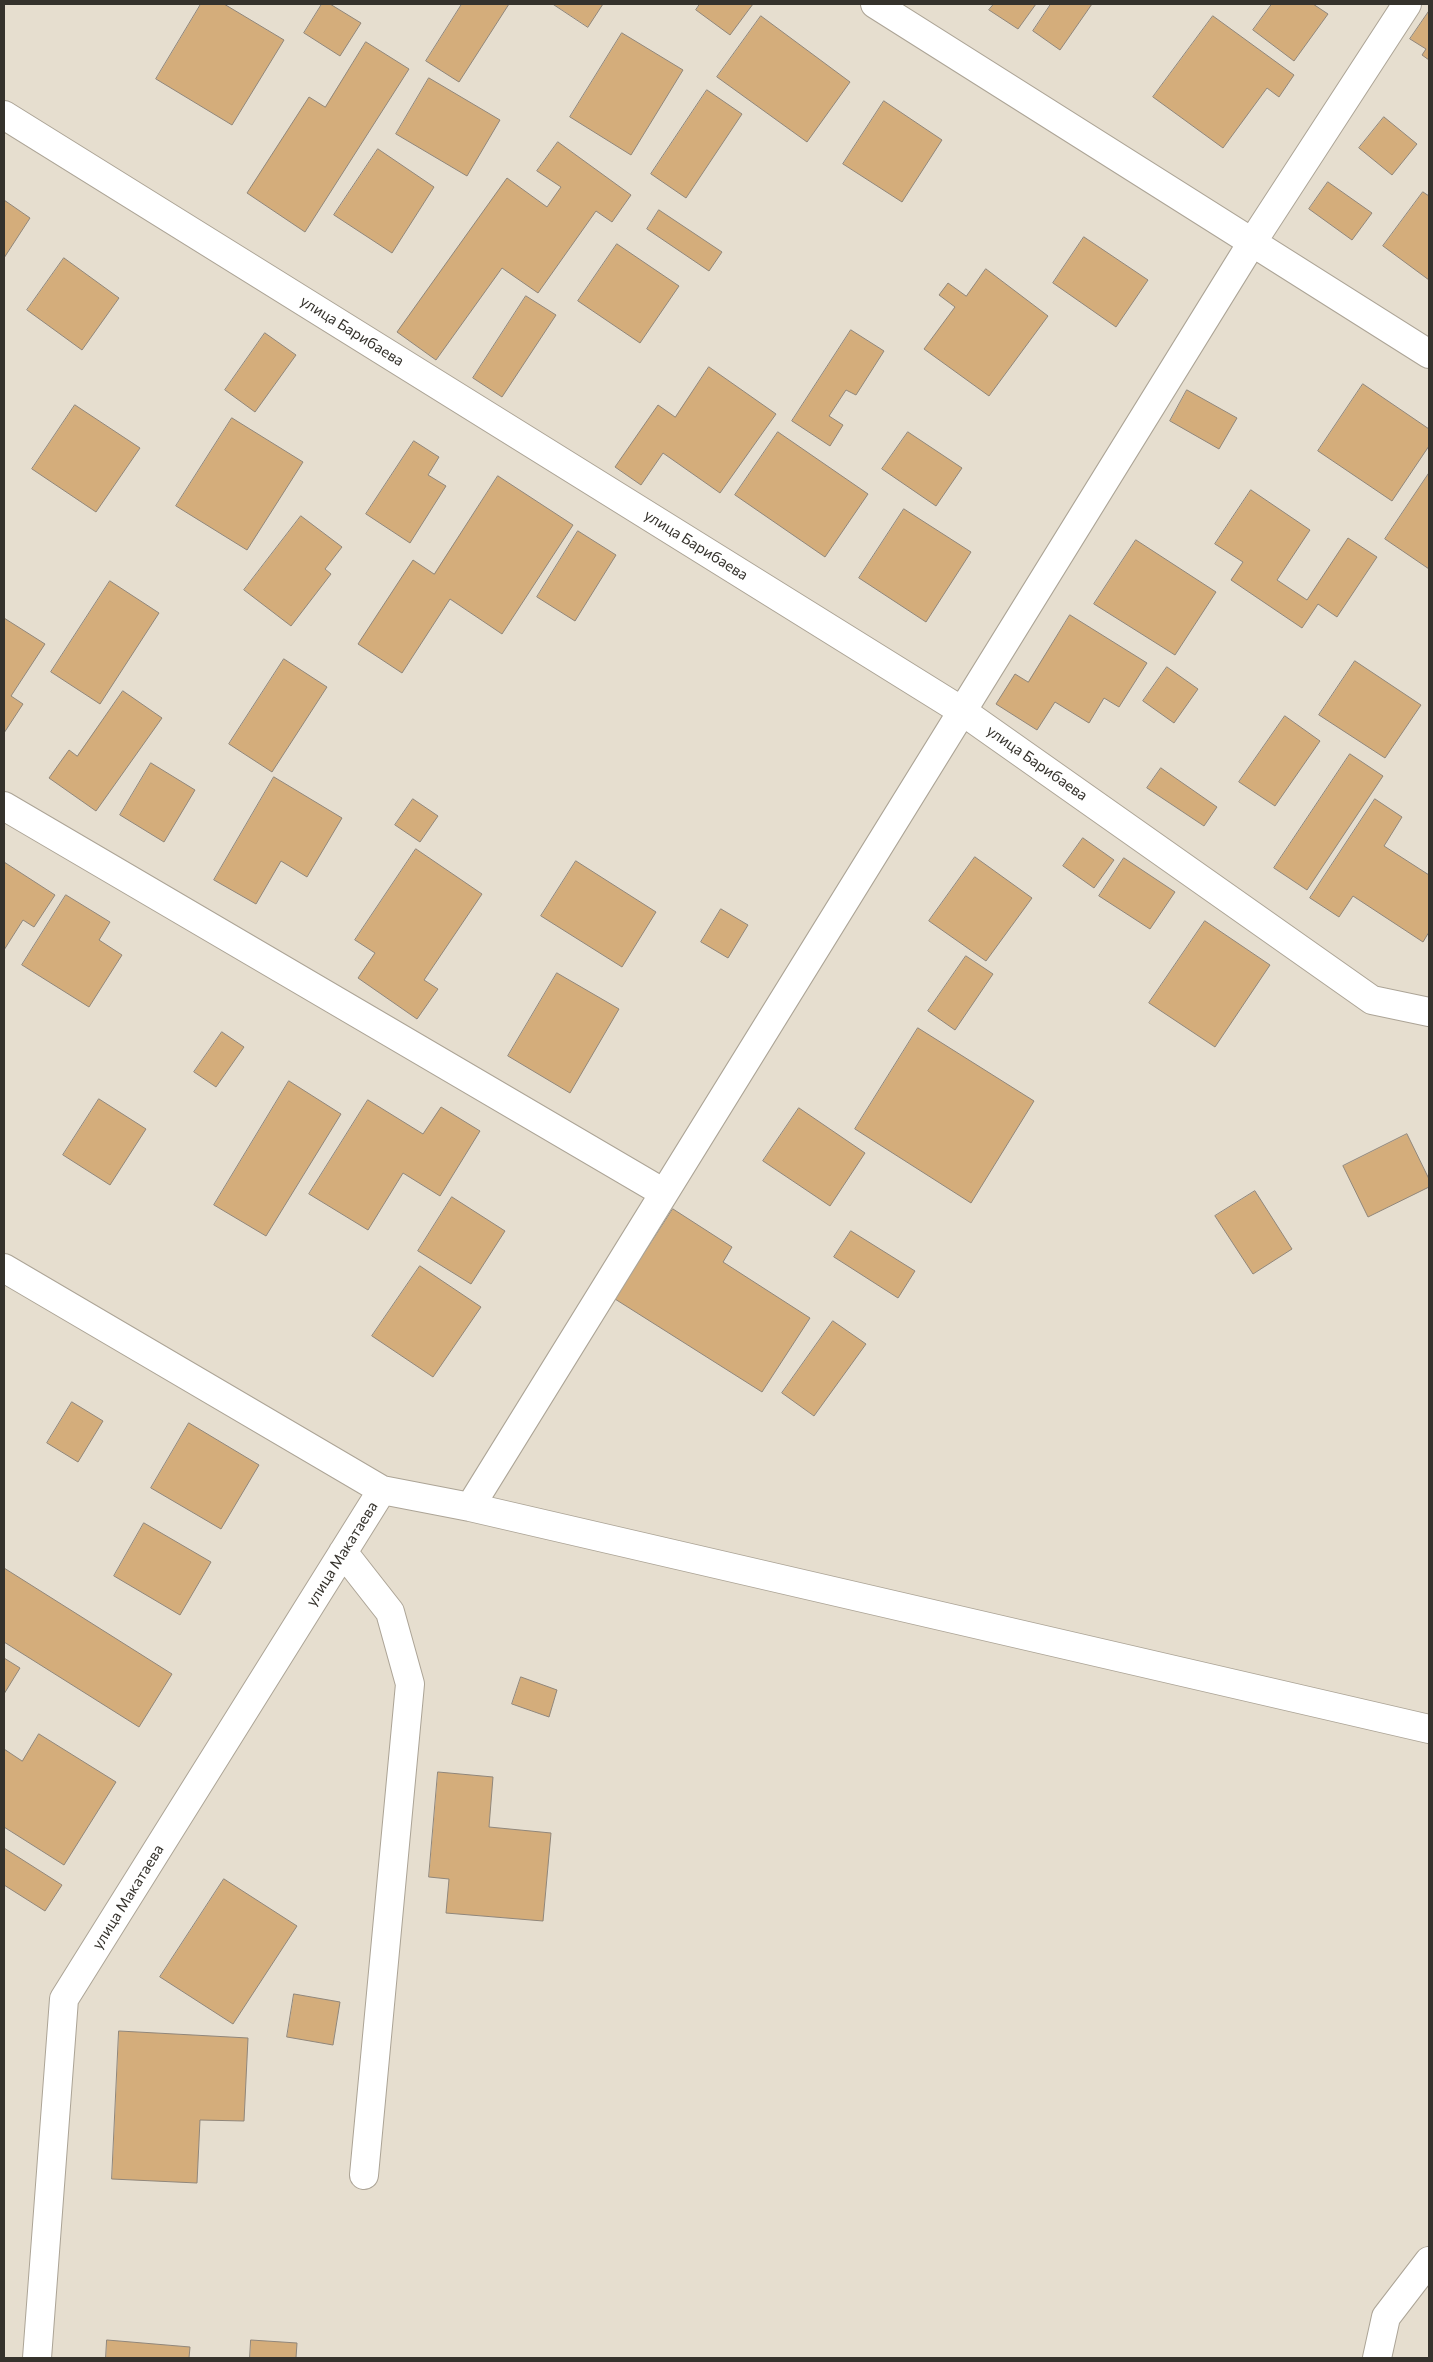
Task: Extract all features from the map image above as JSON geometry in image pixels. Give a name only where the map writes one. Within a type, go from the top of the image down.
[{"type":"street","points":[[875,4],[1253,241],[1429,354]]},
{"type":"street","points":[[470,1507],[1253,241],[1407,4]]},
{"type":"street","name":"улица Барибаева","points":[[4,115],[962,711],[1372,1000],[1429,1012]]},
{"type":"street","points":[[4,806],[664,1193]]},
{"type":"street","points":[[4,1268],[382,1490],[470,1507],[1429,1729]]},
{"type":"street","name":"улица Макатаева","points":[[37,2358],[64,1999],[382,1490]]},
{"type":"street","points":[[343,1552],[390,1612],[410,1684],[364,2175]]},
{"type":"street","points":[[1377,2358],[1386,2317],[1429,2261]]},
{"type":"building","points":[[201,4],[224,4],[284,40],[232,125],[156,79]]},
{"type":"building","points":[[322,4],[330,4],[361,23],[340,56],[304,33]]},
{"type":"building","points":[[462,4],[509,4],[459,82],[426,61]]},
{"type":"building","points":[[553,4],[603,4],[588,27]]},
{"type":"building","points":[[700,4],[753,4],[730,35],[696,10]]},
{"type":"building","points":[[994,4],[1036,4],[1018,29],[989,10]]},
{"type":"building","points":[[1051,4],[1092,4],[1060,50],[1033,31]]},
{"type":"building","points":[[1272,4],[1313,4],[1328,14],[1294,61],[1253,30]]},
{"type":"building","points":[[1429,11],[1429,60],[1422,55],[1426,49],[1410,39]]},
{"type":"building","points":[[761,16],[850,82],[807,142],[717,77]]},
{"type":"building","points":[[1213,16],[1294,75],[1279,97],[1267,88],[1223,148],[1153,97]]},
{"type":"building","points":[[622,33],[683,70],[631,155],[570,117]]},
{"type":"building","points":[[366,42],[409,69],[305,232],[247,193],[309,97],[325,107]]},
{"type":"building","points":[[429,78],[500,120],[467,176],[396,134]]},
{"type":"building","points":[[707,90],[742,114],[686,198],[651,174]]},
{"type":"building","points":[[884,101],[942,140],[902,202],[843,164]]},
{"type":"building","points":[[1384,117],[1417,144],[1392,175],[1359,148]]},
{"type":"building","points":[[558,142],[631,195],[612,222],[596,211],[538,293],[502,268],[436,360],[397,332],[507,178],[547,207],[561,187],[537,171]]},
{"type":"building","points":[[378,149],[434,187],[392,253],[334,215]]},
{"type":"building","points":[[1328,182],[1372,213],[1352,240],[1309,209]]},
{"type":"building","points":[[1423,192],[1429,196],[1429,280],[1383,246]]},
{"type":"building","points":[[4,200],[30,218],[4,258]]},
{"type":"building","points":[[659,210],[722,252],[709,271],[647,229]]},
{"type":"building","points":[[1084,237],[1148,280],[1116,327],[1053,283]]},
{"type":"building","points":[[617,244],[679,286],[640,343],[578,301]]},
{"type":"building","points":[[64,258],[119,298],[82,350],[27,310]]},
{"type":"building","points":[[986,269],[1048,316],[989,396],[924,349],[955,307],[939,295],[948,283],[966,296]]},
{"type":"building","points":[[526,296],[556,315],[502,397],[473,378]]},
{"type":"building","points":[[851,330],[884,351],[856,395],[846,390],[829,416],[843,425],[830,446],[792,421]]},
{"type":"building","points":[[265,333],[296,355],[255,412],[225,390]]},
{"type":"building","points":[[709,367],[776,414],[720,493],[663,453],[641,485],[615,467],[658,405],[675,417]]},
{"type":"building","points":[[1363,384],[1429,429],[1429,446],[1392,501],[1318,451]]},
{"type":"building","points":[[1187,390],[1237,418],[1219,449],[1170,421]]},
{"type":"building","points":[[75,405],[140,448],[96,512],[32,469]]},
{"type":"building","points":[[232,418],[303,462],[247,550],[176,506]]},
{"type":"building","points":[[778,432],[868,494],[825,557],[735,495]]},
{"type":"building","points":[[908,432],[962,468],[936,506],[882,469]]},
{"type":"building","points":[[414,441],[439,457],[428,475],[446,486],[410,543],[366,514]]},
{"type":"building","points":[[1429,473],[1429,569],[1385,539]]},
{"type":"building","points":[[498,476],[573,525],[502,634],[450,599],[402,673],[358,644],[413,560],[434,574]]},
{"type":"building","points":[[1251,490],[1310,530],[1277,580],[1307,600],[1348,538],[1377,557],[1337,617],[1318,604],[1302,628],[1231,580],[1243,562],[1215,544]]},
{"type":"building","points":[[904,509],[971,552],[926,622],[859,578]]},
{"type":"building","points":[[301,516],[342,547],[325,569],[331,574],[291,626],[244,590]]},
{"type":"building","points":[[578,531],[616,555],[575,621],[537,597]]},
{"type":"building","points":[[1136,540],[1216,592],[1175,655],[1094,604]]},
{"type":"building","points":[[110,581],[159,613],[100,704],[51,672]]},
{"type":"building","points":[[1070,615],[1147,663],[1119,707],[1104,698],[1089,723],[1055,702],[1037,730],[996,704],[1015,674],[1028,682]]},
{"type":"building","points":[[4,618],[45,644],[11,696],[23,704],[4,733]]},
{"type":"building","points":[[284,659],[327,687],[272,772],[229,744]]},
{"type":"building","points":[[1355,661],[1421,705],[1385,758],[1319,715]]},
{"type":"building","points":[[1167,667],[1198,689],[1174,723],[1143,701]]},
{"type":"building","points":[[123,691],[162,718],[96,811],[49,778],[69,750],[77,756]]},
{"type":"building","points":[[1285,716],[1320,741],[1275,806],[1239,782]]},
{"type":"building","points":[[1350,754],[1383,776],[1307,890],[1274,868]]},
{"type":"building","points":[[151,763],[195,790],[164,842],[120,815]]},
{"type":"building","points":[[1161,768],[1217,807],[1204,826],[1147,788]]},
{"type":"building","points":[[274,777],[342,818],[307,877],[281,861],[256,904],[214,880]]},
{"type":"building","points":[[413,799],[438,816],[420,842],[395,825]]},
{"type":"building","points":[[1375,799],[1402,817],[1384,846],[1429,875],[1429,932],[1423,942],[1353,896],[1339,917],[1310,898]]},
{"type":"building","points":[[1083,838],[1114,860],[1094,888],[1063,866]]},
{"type":"building","points":[[416,849],[482,894],[424,980],[438,989],[417,1019],[358,978],[375,953],[355,940]]},
{"type":"building","points":[[975,857],[1032,898],[986,961],[929,921]]},
{"type":"building","points":[[1124,858],[1175,892],[1150,929],[1099,896]]},
{"type":"building","points":[[576,861],[656,912],[622,967],[541,916]]},
{"type":"building","points":[[4,862],[55,895],[34,927],[23,920],[4,950]]},
{"type":"building","points":[[66,895],[110,922],[99,940],[122,955],[89,1007],[22,965]]},
{"type":"building","points":[[721,909],[748,925],[728,958],[701,942]]},
{"type":"building","points":[[1205,921],[1270,965],[1215,1047],[1149,1003]]},
{"type":"building","points":[[966,956],[993,974],[955,1030],[928,1011]]},
{"type":"building","points":[[557,973],[619,1009],[570,1093],[508,1056]]},
{"type":"building","points":[[918,1028],[1034,1101],[971,1203],[855,1129]]},
{"type":"building","points":[[222,1032],[244,1047],[216,1087],[194,1072]]},
{"type":"building","points":[[289,1081],[341,1114],[266,1236],[214,1205]]},
{"type":"building","points":[[99,1099],[146,1129],[110,1185],[63,1155]]},
{"type":"building","points":[[368,1100],[423,1134],[441,1107],[480,1131],[440,1196],[403,1173],[368,1230],[309,1194]]},
{"type":"building","points":[[799,1108],[865,1153],[830,1206],[763,1161]]},
{"type":"building","points":[[1407,1134],[1429,1179],[1429,1187],[1368,1217],[1343,1166]]},
{"type":"building","points":[[1255,1191],[1292,1249],[1253,1274],[1215,1216]]},
{"type":"building","points":[[452,1197],[505,1231],[471,1284],[418,1251]]},
{"type":"building","points":[[673,1209],[732,1247],[723,1262],[810,1318],[762,1392],[615,1299]]},
{"type":"building","points":[[851,1231],[915,1271],[898,1298],[834,1257]]},
{"type":"building","points":[[420,1266],[481,1307],[433,1377],[372,1336]]},
{"type":"building","points":[[833,1321],[866,1344],[814,1416],[782,1393]]},
{"type":"building","points":[[72,1402],[103,1421],[78,1462],[47,1443]]},
{"type":"building","points":[[189,1423],[259,1465],[221,1529],[151,1488]]},
{"type":"building","points":[[144,1523],[211,1562],[180,1615],[114,1576]]},
{"type":"building","points":[[4,1568],[172,1674],[139,1727],[4,1642]]},
{"type":"building","points":[[4,1658],[20,1668],[4,1694]]},
{"type":"building","points":[[521,1677],[557,1690],[549,1717],[512,1704]]},
{"type":"building","points":[[39,1734],[116,1782],[64,1865],[4,1827],[4,1749],[22,1761]]},
{"type":"building","points":[[438,1772],[493,1777],[489,1827],[551,1833],[543,1921],[446,1913],[449,1879],[429,1877]]},
{"type":"building","points":[[4,1848],[62,1885],[45,1911],[4,1885]]},
{"type":"building","points":[[224,1879],[297,1926],[233,2024],[160,1977]]},
{"type":"building","points":[[294,1994],[340,2002],[333,2045],[287,2037]]},
{"type":"building","points":[[119,2031],[248,2038],[244,2121],[200,2120],[197,2183],[112,2179]]},
{"type":"building","points":[[107,2340],[190,2347],[189,2358],[106,2358]]},
{"type":"building","points":[[251,2340],[297,2343],[296,2358],[250,2358]]}]
